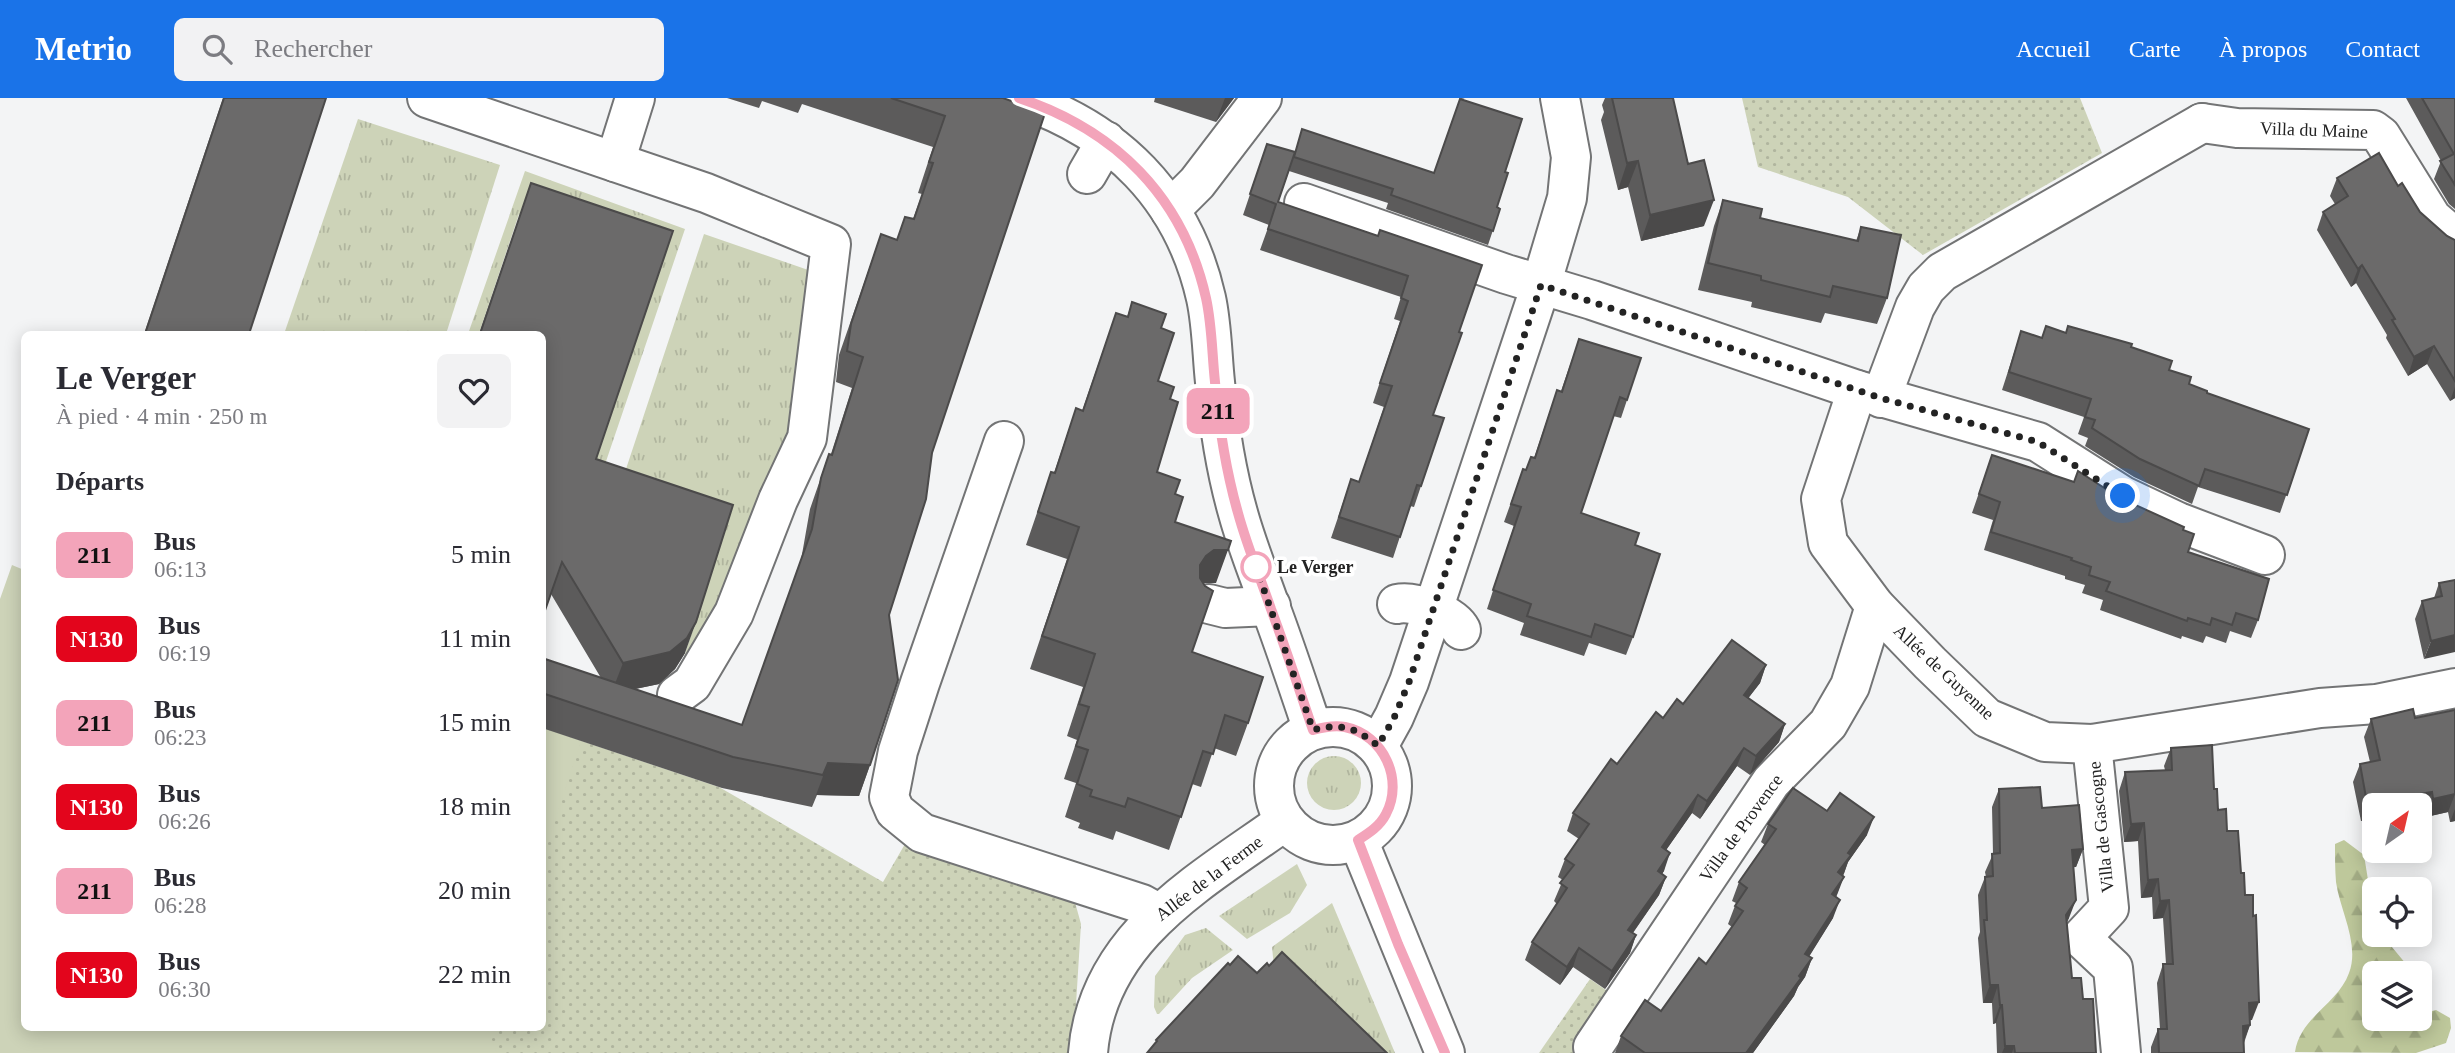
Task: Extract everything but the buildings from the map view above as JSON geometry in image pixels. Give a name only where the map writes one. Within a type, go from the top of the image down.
[{"type":"street","points":[[427,98],[706,193],[831,244],[807,438],[778,500],[734,613],[692,684],[677,695]]},
{"type":"street","points":[[615,162],[635,98]]},
{"type":"street","points":[[1019,98],[1059,112],[1106,141],[1147,179],[1170,210],[1185,237],[1206,298],[1225,455],[1238,513],[1313,730]]},
{"type":"street","points":[[1170,210],[1197,183],[1262,98]]},
{"type":"street","points":[[1378,746],[1402,702],[1541,285],[1567,198],[1571,157],[1560,98]]},
{"type":"street","name":"Villa du Maine","points":[[2202,111],[2237,128],[2373,130],[2381,136],[2432,218],[2455,238]]},
{"type":"street","name":"Allée de Guyenne","points":[[2202,111],[1942,272],[1926,288],[1869,394],[1821,499],[1828,543],[1875,606],[1987,718],[2045,742],[2092,744],[2320,708],[2375,704],[2455,688]]},
{"type":"street","points":[[1087,174],[1106,141]]},
{"type":"street","points":[[1304,203],[1869,394],[2038,442],[2123,496],[2178,522],[2264,555]]},
{"type":"street","points":[[1004,441],[920,683],[898,751],[888,797],[895,811],[922,833],[1142,904],[1160,914]]},
{"type":"street","points":[[1209,604],[1225,608],[1270,606]]},
{"type":"street","name":"Villa de Provence","points":[[1593,1047],[1771,782],[1828,724],[1850,686],[1875,606]]},
{"type":"street","points":[[1330,726],[1348,728],[1364,734],[1378,746],[1388,761],[1393,779],[1392,798],[1385,815],[1374,830],[1358,840],[1342,845],[1318,843],[1296,833],[1277,807],[1273,792],[1276,768],[1287,747],[1313,730],[1330,726]]},
{"type":"street","name":"Villa de Gascogne","points":[[2092,744],[2109,908],[2081,938],[2113,968],[2121,1053]]},
{"type":"street","name":"Allée de la Ferme","points":[[1088,1053],[1096,1008],[1103,987],[1126,950],[1160,914],[1285,821]]},
{"type":"street","points":[[1358,840],[1445,1053]]},
{"type":"green space","points":[[1742,98],[2080,98],[2102,153],[1923,255],[1848,197],[1758,167]]},
{"type":"green space","points":[[358,119],[500,165],[447,331],[285,331]]},
{"type":"green space","points":[[525,171],[685,229],[599,482],[519,214],[480,331],[469,331]]},
{"type":"green space","points":[[704,234],[814,272],[790,461],[695,661],[683,660],[712,570],[621,484]]},
{"type":"green space","points":[[12,565],[21,569],[21,1031],[489,1031],[497,1053],[0,1053],[0,599]]},
{"type":"green space","points":[[546,729],[719,787],[883,882],[905,844],[1073,895],[1081,924],[1073,1053],[0,1053],[0,982],[21,1021],[21,1031],[546,1031]]},
{"type":"green space","points":[[546,729],[581,741],[546,849]]},
{"type":"green space","points":[[1334,756],[1353,764],[1361,783],[1353,802],[1334,810],[1315,802],[1307,783],[1315,764]]},
{"type":"green space","points":[[2344,840],[2362,854],[2362,863],[2365,863],[2368,877],[2362,877],[2362,947],[2392,947],[2404,961],[2362,961],[2362,1031],[2432,1031],[2432,1011],[2436,1010],[2450,1018],[2451,1028],[2446,1043],[2416,1053],[2295,1052],[2304,1029],[2344,984],[2352,962],[2351,939],[2338,893],[2335,844]]},
{"type":"green space","points":[[1297,864],[1307,885],[1290,913],[1247,939],[1219,916]]},
{"type":"green space","points":[[1332,903],[1395,1053],[1364,1053],[1274,967],[1272,947]]},
{"type":"green space","points":[[1206,928],[1233,950],[1192,978],[1157,1014],[1154,1007],[1155,976],[1185,935]]},
{"type":"green space","points":[[1590,979],[1613,995],[1602,1053],[1539,1053]]},
{"type":"bus line","name":"211","points":[[1019,98],[1059,112],[1082,124],[1124,156],[1164,201],[1185,237],[1206,298],[1221,431],[1238,513],[1313,730],[1330,726],[1348,728],[1364,734],[1378,746],[1388,761],[1393,779],[1392,798],[1385,815],[1374,830],[1358,840],[1398,944],[1445,1053]]},
{"type":"place","name":"Le Verger","points":[[1256,567]]},
{"type":"route","points":[[1256,567],[1313,730],[1330,726],[1348,728],[1364,734],[1378,746],[1402,702],[1541,285],[1881,398],[2038,442],[2123,496]]}]
